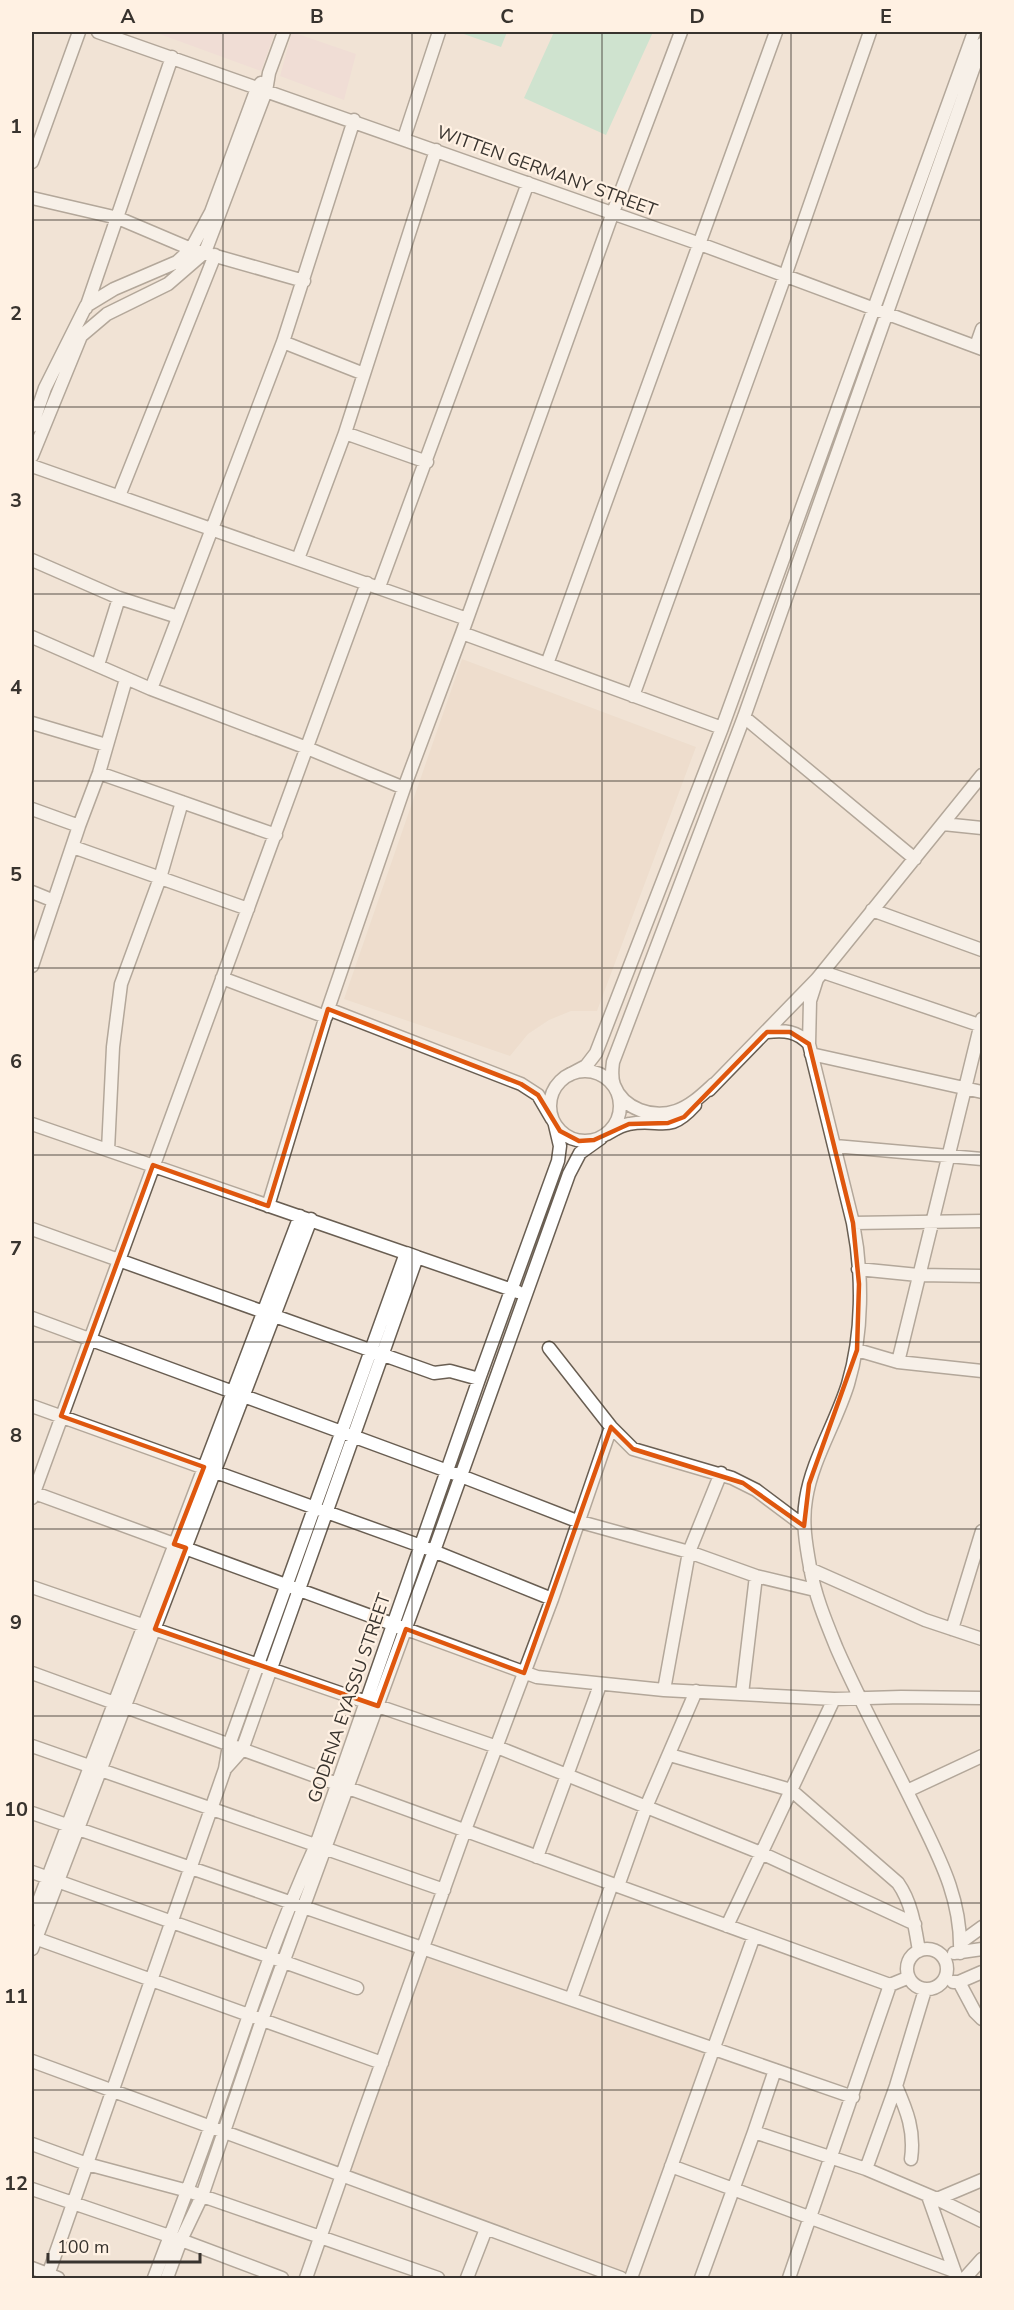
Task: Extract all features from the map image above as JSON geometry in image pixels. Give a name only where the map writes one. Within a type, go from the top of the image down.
[{"type":"street","points":[[32,162],[79,32]]},
{"type":"street","name":"WITTEN GERMANY STREET","points":[[98,32],[354,120],[979,347]]},
{"type":"street","points":[[32,456],[81,336],[86,306],[114,289],[177,262],[191,249],[212,212],[284,32]]},
{"type":"street","points":[[404,138],[439,32]]},
{"type":"street","points":[[268,1206],[327,1013],[404,788],[612,214],[681,32]]},
{"type":"street","points":[[547,664],[776,32]]},
{"type":"street","points":[[633,696],[785,276],[870,32]]},
{"type":"street","points":[[521,1084],[550,1085],[586,1066],[596,1053],[722,728],[974,32]]},
{"type":"street","points":[[604,1136],[616,1123],[620,1108],[612,1077],[615,1053],[744,717],[982,44]]},
{"type":"street","points":[[32,426],[45,388],[86,306],[172,57]]},
{"type":"street","points":[[119,496],[210,253],[262,90]]},
{"type":"street","points":[[151,689],[283,342],[354,120]]},
{"type":"street","points":[[298,559],[345,433],[436,150]]},
{"type":"street","points":[[528,183],[427,462],[373,585],[307,748],[32,1494],[537,1677],[664,1690],[834,1699],[901,1696],[982,1698]]},
{"type":"street","points":[[32,198],[118,218],[191,249],[304,281]]},
{"type":"street","points":[[81,336],[107,314],[168,284],[210,253]]},
{"type":"street","points":[[979,347],[982,328]]},
{"type":"street","points":[[283,342],[364,374]]},
{"type":"street","points":[[345,433],[427,462]]},
{"type":"street","points":[[32,466],[467,619]]},
{"type":"street","points":[[795,525],[810,532]]},
{"type":"street","points":[[32,560],[119,598],[178,617]]},
{"type":"street","points":[[98,665],[119,598]]},
{"type":"street","points":[[462,633],[722,728]]},
{"type":"street","points":[[32,637],[126,679],[307,748],[404,788]]},
{"type":"street","points":[[32,965],[99,773],[126,679]]},
{"type":"street","points":[[744,717],[915,859]]},
{"type":"street","points":[[32,723],[106,745]]},
{"type":"street","points":[[99,773],[276,835]]},
{"type":"street","points":[[553,1122],[550,1112],[553,1090],[566,1077],[583,1071],[598,1074],[636,1109],[655,1114],[682,1108],[696,1100],[767,1032],[820,975],[982,775]]},
{"type":"street","points":[[108,1150],[113,1047],[121,984],[159,878],[182,802]]},
{"type":"street","points":[[32,810],[79,826]]},
{"type":"street","points":[[943,824],[982,828]]},
{"type":"street","points":[[72,847],[248,909]]},
{"type":"street","points":[[662,878],[680,884]]},
{"type":"street","points":[[32,892],[54,901]]},
{"type":"street","points":[[872,910],[982,950]]},
{"type":"street","points":[[820,975],[982,1023],[898,1362]]},
{"type":"street","points":[[820,975],[810,1001],[810,1049],[853,1222],[858,1269],[856,1350],[848,1385],[809,1484],[806,1499],[804,1526],[810,1569],[820,1607],[859,1699],[943,1866],[957,1905],[960,1948]]},
{"type":"street","points":[[222,978],[327,1013],[521,1084],[538,1095],[553,1122],[565,1136],[579,1141],[594,1140],[629,1124],[657,1125],[676,1121],[684,1117],[714,1084]]},
{"type":"street","points":[[767,1032],[798,1034],[810,1049],[982,1092]]},
{"type":"street","name":"GODENA EYASSU STREET","points":[[167,2278],[188,2191],[217,2129],[262,2020],[305,1907],[321,1847],[372,1704],[393,1624],[560,1153],[553,1122]]},
{"type":"street","points":[[32,1124],[526,1295]]},
{"type":"street","name":"GODENA EYASSU STREET","points":[[372,1704],[406,1629],[572,1166],[585,1148],[604,1136]]},
{"type":"street","points":[[835,1146],[982,1159]]},
{"type":"street","points":[[305,1217],[52,1879],[33,1941],[150,1980],[381,2063]]},
{"type":"street","points":[[853,1222],[982,1221]]},
{"type":"street","points":[[32,1229],[434,1373],[450,1371],[478,1379]]},
{"type":"street","points":[[32,2268],[52,2277],[72,2203],[225,1769],[229,1745],[286,1585],[320,1510],[411,1255]]},
{"type":"street","points":[[858,1269],[918,1275],[982,1276]]},
{"type":"street","points":[[32,1318],[448,1471],[577,1521],[689,1552],[756,1576],[815,1590]]},
{"type":"street","points":[[549,1348],[611,1427],[633,1449],[721,1473],[756,1490],[804,1526]]},
{"type":"street","points":[[856,1350],[898,1362],[982,1371]]},
{"type":"street","points":[[32,1406],[421,1545],[552,1599]]},
{"type":"street","points":[[306,2278],[465,1830],[552,1599],[611,1427]]},
{"type":"street","points":[[664,1690],[689,1552],[721,1473]]},
{"type":"street","points":[[225,1769],[242,1750],[299,1590],[320,1510]]},
{"type":"street","points":[[952,1629],[982,1531]]},
{"type":"street","points":[[810,1569],[924,1620],[982,1639]]},
{"type":"street","points":[[742,1694],[756,1576]]},
{"type":"street","points":[[32,1587],[497,1748],[761,1853],[915,1924]]},
{"type":"street","points":[[32,1673],[890,1985],[907,1978]]},
{"type":"street","points":[[537,1857],[600,1685]]},
{"type":"street","points":[[571,1999],[646,1807],[696,1691]]},
{"type":"street","points":[[727,1926],[834,1699]]},
{"type":"street","points":[[32,1746],[444,1890]]},
{"type":"street","points":[[670,1755],[791,1790],[898,1883],[907,1898],[915,1924],[919,1951]]},
{"type":"street","points":[[907,1791],[982,1756]]},
{"type":"street","points":[[32,1813],[853,2097]]},
{"type":"street","name":"GODENA EYASSU STREET","points":[[154,2278],[202,2196],[217,2129],[248,2015],[290,1902],[321,1847]]},
{"type":"street","points":[[32,1872],[357,1988]]},
{"type":"street","points":[[32,1918],[52,1879]]},
{"type":"street","points":[[960,1948],[982,1927]]},
{"type":"street","points":[[631,2278],[754,1936]]},
{"type":"street","points":[[940,1954],[960,1948],[982,1949]]},
{"type":"street","points":[[928,1949],[940,1954],[945,1960],[947,1969],[943,1982],[938,1987],[925,1990],[918,1988],[907,1978],[909,1960],[919,1951],[928,1949]]},
{"type":"street","points":[[943,1982],[959,1982],[982,1972]]},
{"type":"street","points":[[959,1982],[975,2012],[982,2019]]},
{"type":"street","points":[[792,2278],[809,2217],[853,2097],[890,1985]]},
{"type":"street","points":[[866,2169],[896,2086],[925,1990]]},
{"type":"street","points":[[32,2061],[621,2278]]},
{"type":"street","points":[[701,2278],[775,2070]]},
{"type":"street","points":[[896,2086],[913,2131],[911,2159]]},
{"type":"street","points":[[754,2132],[866,2169],[982,2221]]},
{"type":"street","points":[[32,2144],[87,2164],[188,2191],[438,2278]]},
{"type":"street","points":[[671,2166],[809,2217],[955,2275]]},
{"type":"street","points":[[932,2197],[982,2180]]},
{"type":"street","points":[[32,2189],[282,2278]]},
{"type":"street","points":[[932,2197],[955,2275]]},
{"type":"street","points":[[467,2278],[486,2229]]},
{"type":"street","points":[[964,2278],[982,2259]]},
{"type":"highlighted area","points":[[328,1009],[521,1084],[538,1095],[560,1131],[579,1141],[594,1140],[629,1124],[668,1123],[684,1117],[767,1032],[790,1032],[809,1044],[853,1223],[859,1284],[857,1350],[809,1484],[804,1526],[743,1483],[633,1449],[611,1427],[524,1673],[406,1629],[378,1706],[155,1629],[186,1548],[174,1544],[204,1467],[61,1416],[153,1165],[268,1206]]},
{"type":"shaded area","points":[[154,32],[275,32],[261,71]]},
{"type":"shaded area","points":[[292,32],[356,54],[344,100],[280,76]]},
{"type":"shaded area","points":[[462,659],[696,747],[597,1011],[571,1011],[549,1020],[528,1034],[510,1056],[344,999]]},
{"type":"shaded area","points":[[426,1952],[709,2053],[629,2275],[346,2174]]},
{"type":"green space","points":[[458,32],[507,32],[501,47]]},
{"type":"green space","points":[[554,32],[653,32],[606,135],[524,98]]}]
